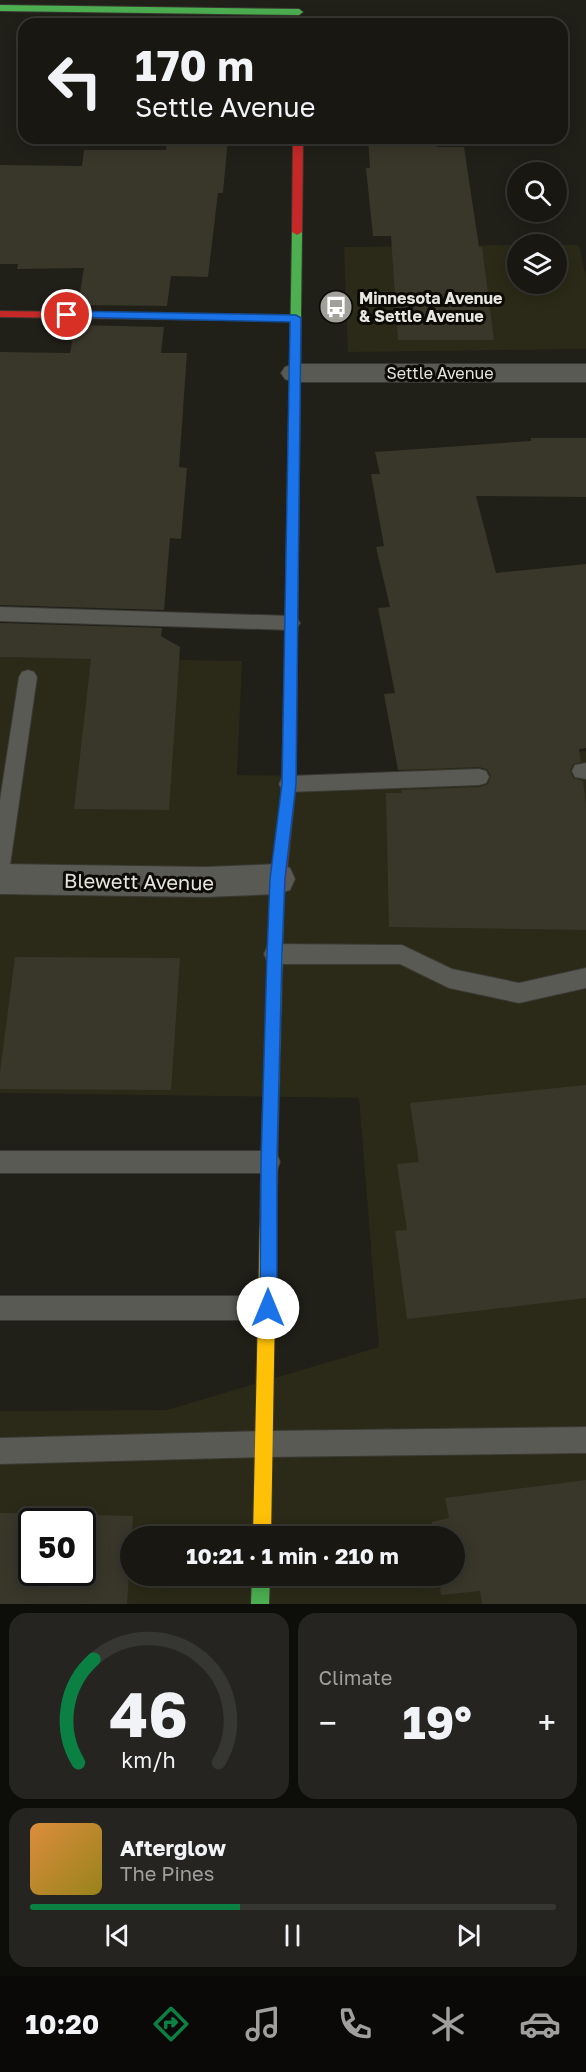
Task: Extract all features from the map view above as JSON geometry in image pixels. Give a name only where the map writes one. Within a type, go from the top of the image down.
[{"type":"main road","points":[[0,8],[299,12]]},
{"type":"main road","points":[[262,1526],[274,954],[278,879],[289,784],[298,144]]},
{"type":"main road","points":[[0,314],[296,318]]},
{"type":"main road","points":[[260,1604],[261,1586]]},
{"type":"street","name":"Settle Avenue","points":[[294,373],[586,373]]},
{"type":"street","name":"Blewett Avenue","points":[[0,879],[205,882],[278,879]]},
{"type":"lane","points":[[0,614],[291,623]]},
{"type":"lane","points":[[0,865],[28,677]]},
{"type":"lane","points":[[289,784],[479,777]]},
{"type":"lane","points":[[274,954],[402,955],[449,978],[519,993],[586,978]]},
{"type":"lane","points":[[0,1162],[269,1162]]},
{"type":"lane","points":[[0,1308],[268,1308]]},
{"type":"lane","points":[[0,1451],[265,1444],[586,1440]]},
{"type":"shaded area","points":[[507,245],[507,294],[567,294],[567,245],[579,245],[586,278],[586,349],[348,352],[344,247]]},
{"type":"shaded area","points":[[0,657],[242,661],[237,775],[348,776],[586,751],[586,1604],[0,1604],[0,1411],[167,1410],[379,1347],[359,1098],[0,1093]]},
{"type":"building","points":[[166,144],[227,144],[223,193],[218,193],[208,277],[171,276],[167,306],[78,305],[84,268],[17,269],[18,264],[0,264],[0,165],[82,166],[84,150],[166,150]]},
{"type":"building","points":[[368,144],[437,144],[437,147],[464,147],[479,247],[482,247],[494,340],[398,340],[391,236],[373,236],[366,168],[370,168]]},
{"type":"building","points":[[75,325],[164,327],[161,353],[187,353],[179,467],[187,468],[181,539],[170,538],[164,610],[0,605],[0,352],[70,353]]},
{"type":"building","points":[[531,438],[586,438],[586,497],[476,496],[496,573],[586,564],[586,748],[579,749],[581,762],[573,764],[570,770],[573,778],[583,781],[586,806],[586,930],[389,927],[386,793],[402,793],[401,790],[480,787],[488,784],[491,776],[487,769],[479,767],[398,770],[384,694],[395,693],[378,608],[390,607],[376,547],[384,546],[371,474],[380,474],[375,452],[531,441]]},
{"type":"building","points":[[0,623],[162,628],[161,636],[180,647],[169,810],[74,809],[91,659],[0,657]]},
{"type":"building","points":[[15,957],[180,958],[171,1090],[0,1089],[0,1072]]},
{"type":"building","points":[[586,1085],[586,1298],[407,1319],[395,1231],[407,1230],[397,1164],[419,1162],[410,1103]]},
{"type":"building","points":[[586,1480],[586,1604],[482,1604],[480,1591],[441,1595],[440,1586],[465,1586],[465,1526],[432,1526],[432,1522],[449,1518],[445,1498]]},
{"type":"building","points":[[0,1513],[18,1513],[18,1586],[96,1586],[96,1515],[133,1516],[132,1526],[120,1526],[120,1586],[128,1586],[127,1604],[0,1604]]},
{"type":"traffic: fast","points":[[0,8],[299,12]]},
{"type":"traffic: fast","points":[[291,645],[297,232]]},
{"type":"traffic: fast","points":[[270,1131],[277,900]]},
{"type":"traffic: fast","points":[[260,1604],[261,1586]]},
{"type":"traffic: slow","points":[[262,1526],[270,1131]]},
{"type":"traffic: jam","points":[[297,232],[298,144]]},
{"type":"traffic: jam","points":[[0,314],[296,318]]},
{"type":"traffic: jam","points":[[277,900],[289,784],[291,645]]},
{"type":"place","name":"Minnesota Avenue & Settle Avenue","points":[[336,307]]},
{"type":"route","points":[[67,315],[296,318],[289,784],[278,879],[274,954],[268,1308]]}]
